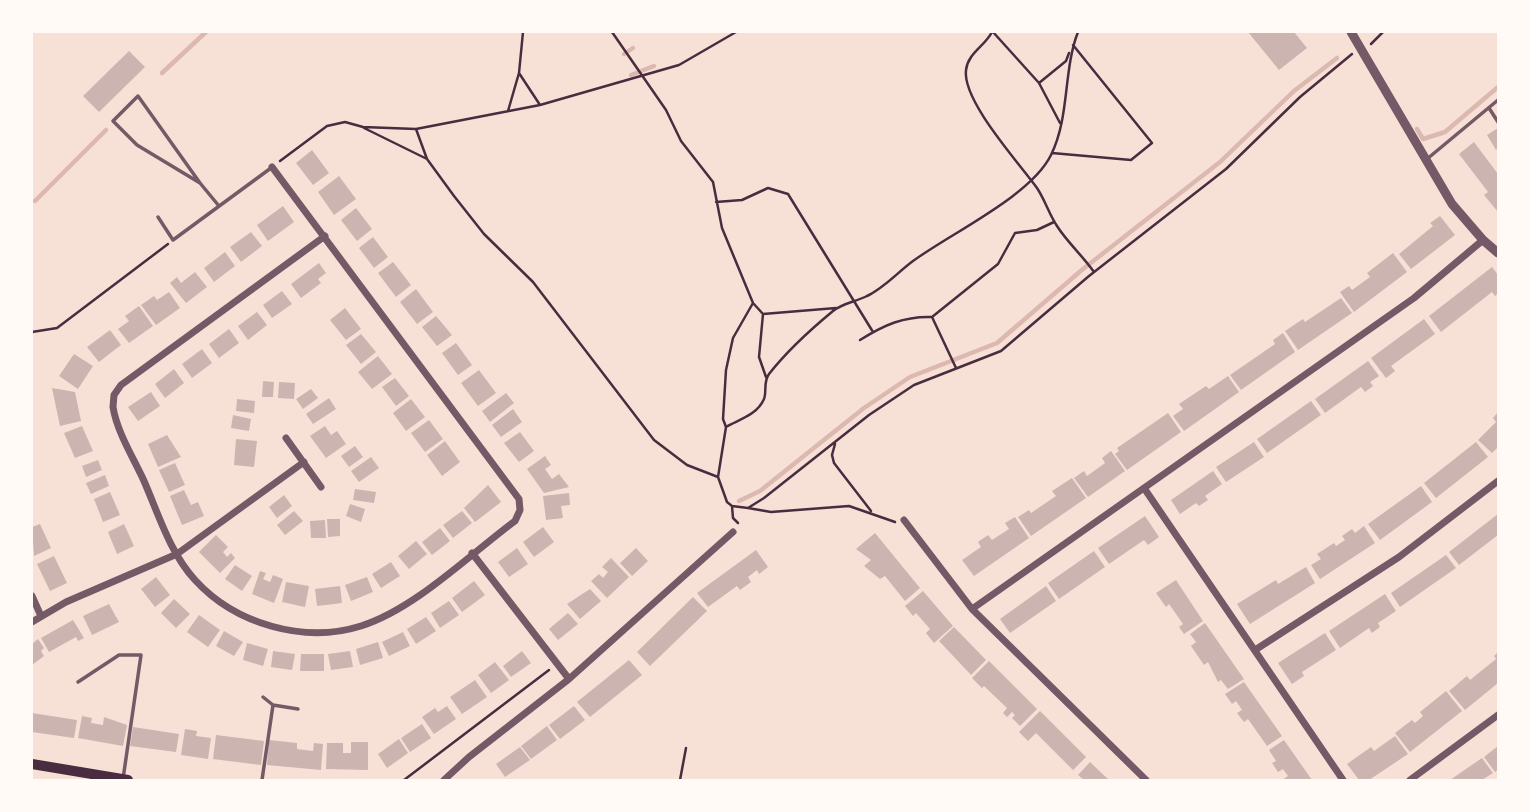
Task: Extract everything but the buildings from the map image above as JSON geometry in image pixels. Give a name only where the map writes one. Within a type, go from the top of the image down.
[{"type":"main road","points":[[32,764],[120,780]]},
{"type":"street","points":[[1351,32],[1452,204],[1483,240],[1499,253]]},
{"type":"street","points":[[272,167],[325,236],[519,499],[520,510],[515,521],[388,614],[362,625],[312,633],[263,624],[240,613],[194,580],[177,554],[114,415],[114,395],[121,385],[325,236]]},
{"type":"street","points":[[972,609],[1414,299],[1483,240]]},
{"type":"street","points":[[286,438],[321,487]]},
{"type":"street","points":[[32,622],[177,554],[304,462]]},
{"type":"street","points":[[1255,650],[1399,557],[1499,481]]},
{"type":"street","points":[[1144,488],[1343,780]]},
{"type":"street","points":[[904,520],[972,609],[1146,780]]},
{"type":"street","points":[[444,780],[469,757],[569,680],[733,532]]},
{"type":"street","points":[[472,553],[569,680]]},
{"type":"street","points":[[32,596],[41,616]]},
{"type":"street","points":[[1410,780],[1499,715]]},
{"type":"lane","points":[[200,183],[137,145],[113,121],[138,96],[219,206]]},
{"type":"lane","points":[[1427,159],[1499,100]]},
{"type":"lane","points":[[1489,108],[1499,122]]},
{"type":"lane","points":[[158,218],[173,240],[272,167]]},
{"type":"lane","points":[[78,682],[119,655],[141,655],[120,780]]},
{"type":"lane","points":[[263,697],[273,705],[298,709]]},
{"type":"lane","points":[[262,780],[273,705]]},
{"type":"path","points":[[508,111],[519,73],[523,32]]},
{"type":"path","points":[[612,32],[628,51],[666,110],[681,141],[713,182],[722,228],[753,303],[762,314],[759,357],[766,377],[764,399],[751,415],[726,427]]},
{"type":"path","points":[[363,127],[416,129],[540,105],[641,73],[679,65],[736,32]]},
{"type":"path","points":[[1060,123],[1038,83],[993,32],[971,55],[965,72],[993,136],[1031,180],[1047,203],[1054,222],[1093,271]]},
{"type":"path","points":[[1038,83],[1066,61],[1078,32]]},
{"type":"path","points":[[1367,47],[1383,32]]},
{"type":"path","points":[[1052,153],[1131,160],[1152,143],[1073,45]]},
{"type":"path","points":[[766,377],[793,347],[836,308],[867,296],[1031,180],[1052,153],[1068,84],[1070,51]]},
{"type":"path","points":[[747,508],[835,444],[869,415],[914,385],[1001,351],[1093,271],[1226,169],[1300,97],[1352,54]]},
{"type":"path","points":[[519,73],[540,105]]},
{"type":"path","points":[[272,167],[327,126],[345,122],[363,127],[427,159]]},
{"type":"path","points":[[416,129],[427,159],[484,234],[533,282],[654,440],[687,465],[718,477]]},
{"type":"path","points":[[716,202],[742,200],[768,188],[788,194],[873,332]]},
{"type":"path","points":[[860,340],[911,316],[932,317],[998,264],[1016,233],[1037,230],[1054,222]]},
{"type":"path","points":[[32,332],[57,328],[90,306],[173,240]]},
{"type":"path","points":[[753,303],[733,338],[726,370],[723,419],[726,427],[718,477],[727,502],[732,506],[771,512],[849,506],[897,524],[904,520]]},
{"type":"path","points":[[762,314],[836,308]]},
{"type":"path","points":[[932,317],[956,368]]},
{"type":"path","points":[[835,444],[832,455],[834,463],[860,500],[874,514]]},
{"type":"path","points":[[732,506],[733,518]]},
{"type":"path","points":[[404,780],[557,664]]},
{"type":"path","points":[[680,780],[686,748]]},
{"type":"waterway","points":[[162,73],[206,32]]},
{"type":"waterway","points":[[624,54],[633,48]]},
{"type":"waterway","points":[[739,501],[760,491],[864,408],[910,377],[997,343],[1083,269],[1220,162],[1294,91],[1337,58]]},
{"type":"waterway","points":[[631,75],[654,66]]},
{"type":"waterway","points":[[1417,129],[1423,139],[1445,132],[1498,87]]},
{"type":"waterway","points":[[35,201],[106,130]]}]
